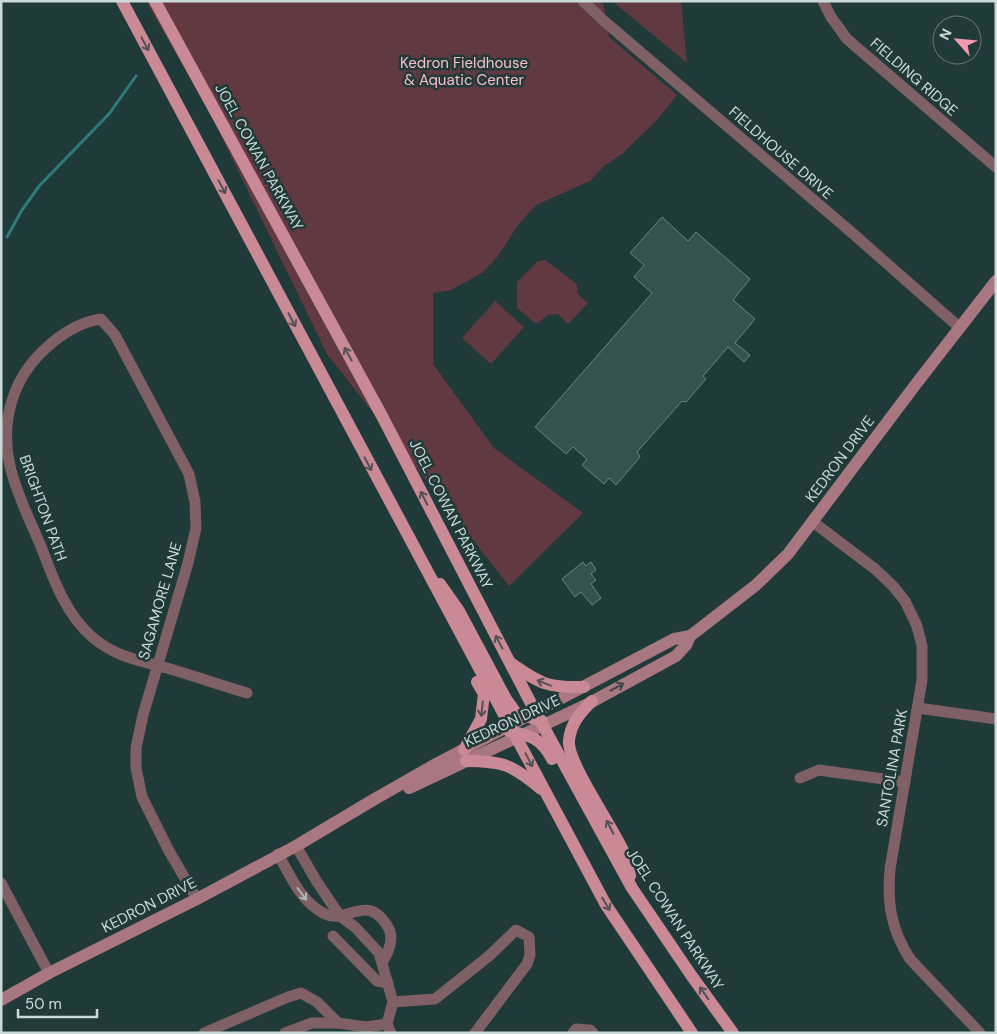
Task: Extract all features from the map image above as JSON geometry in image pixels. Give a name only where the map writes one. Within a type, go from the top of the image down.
[{"type":"main road","points":[[122,1],[606,905],[692,1033]]},
{"type":"main road","name":"JOEL COWAN PARKWAY","points":[[155,1],[382,416],[539,719],[632,888],[732,1033]]},
{"type":"main road","points":[[423,566],[444,589],[459,611],[506,699],[516,713],[539,719]]},
{"type":"main road","points":[[433,585],[441,614],[484,694],[481,719],[465,756],[504,764],[521,772],[547,794]]},
{"type":"main road","points":[[509,662],[544,684],[561,687],[584,687]]},
{"type":"main road","points":[[592,701],[578,715],[572,725],[568,742],[572,758],[626,858],[632,888]]},
{"type":"main road","points":[[513,731],[533,737],[546,748],[615,870],[632,888]]},
{"type":"street","name":"FIELDHOUSE DRIVE","points":[[583,1],[604,22],[960,328]]},
{"type":"street","name":"FIELDING RIDGE","points":[[823,1],[831,17],[847,39],[996,167]]},
{"type":"street","name":"KEDRON DRIVE","points":[[539,719],[584,687],[674,639],[690,636],[761,581],[788,554],[996,282]]},
{"type":"street","name":"BRIGHTON PATH","points":[[101,319],[88,321],[58,337],[36,357],[21,380],[8,410],[5,436],[10,468],[53,578],[72,615],[81,626],[103,646],[116,653],[247,693]]},
{"type":"street","name":"SAGAMORE LANE","points":[[101,319],[115,335],[188,474],[195,502],[196,528],[143,716],[136,748],[136,768],[142,797],[168,852],[197,899]]},
{"type":"street","name":"SANTOLINA PARK","points":[[813,522],[884,577],[904,601],[917,626],[922,646],[922,680],[890,869],[889,901],[891,918],[903,949],[910,959],[980,1033]]},
{"type":"street","name":"KEDRON DRIVE","points":[[1,1000],[49,973],[197,899],[337,822],[513,731],[539,719],[592,701],[676,656],[686,645],[690,636]]},
{"type":"street","points":[[918,708],[996,719]]},
{"type":"street","points":[[800,778],[819,770],[905,782]]},
{"type":"street","points":[[285,1033],[341,1026],[389,1028],[393,1002],[379,953],[356,928],[340,916],[296,846]]},
{"type":"street","points":[[278,854],[305,899],[328,915],[340,916],[354,911],[366,910],[380,916],[390,932],[389,947],[382,962]]},
{"type":"street","points":[[1,883],[49,973]]},
{"type":"street","points":[[393,1002],[435,999],[489,956],[516,930],[529,938],[530,955],[527,964],[475,1033]]},
{"type":"street","points":[[333,936],[377,981],[388,984]]},
{"type":"street","points":[[204,1033],[301,993],[317,1002],[341,1026]]},
{"type":"street","points":[[573,1033],[576,1029],[590,1030],[593,1033]]},
{"type":"green space","name":"Kedron Fieldhouse & Aquatic Center","points":[[146,1],[603,1],[609,37],[677,95],[658,119],[622,154],[604,166],[590,181],[536,205],[518,225],[498,256],[482,273],[451,290],[433,293],[433,364],[494,448],[583,513],[509,586],[327,354],[212,117]]},
{"type":"green space","points":[[612,1],[681,1],[687,63]]},
{"type":"green space","points":[[545,260],[577,284],[577,293],[588,303],[568,324],[558,314],[548,315],[538,323],[534,322],[517,308],[517,282],[538,261]]},
{"type":"green space","points":[[495,301],[524,327],[491,364],[462,338]]},
{"type":"building","points":[[662,217],[688,241],[696,232],[750,279],[733,300],[755,319],[735,343],[750,355],[744,362],[728,347],[703,376],[706,379],[686,402],[682,401],[637,452],[640,457],[616,485],[609,478],[604,484],[582,465],[587,459],[573,447],[566,454],[535,427],[652,293],[634,277],[644,265],[630,253]]},
{"type":"building","points":[[583,562],[586,566],[591,562],[596,570],[591,574],[596,580],[591,584],[601,598],[592,605],[581,592],[575,597],[562,579]]},
{"type":"waterway","points":[[7,237],[22,210],[40,185],[109,114],[136,76]]}]
